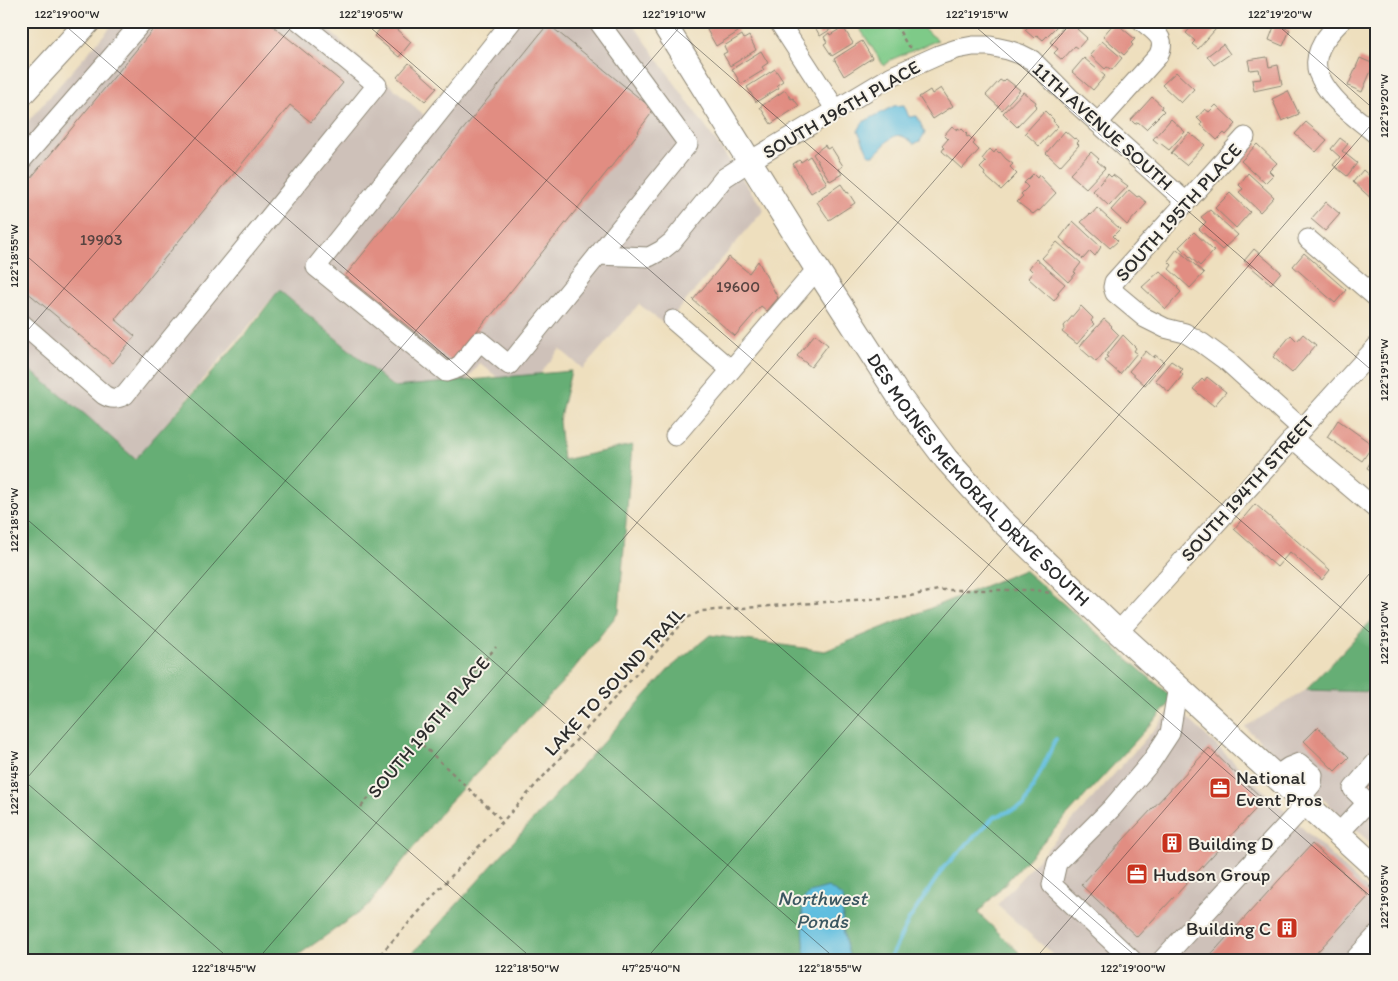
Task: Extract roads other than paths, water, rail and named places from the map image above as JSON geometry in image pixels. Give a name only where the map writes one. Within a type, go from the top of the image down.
[{"type":"main road","name":"DES MOINES MEMORIAL DRIVE SOUTH","points":[[662,21],[900,398],[946,459],[1001,520],[1118,632],[1377,869]]},
{"type":"main road","points":[[21,95],[83,23]]},
{"type":"street","points":[[21,161],[143,21]]},
{"type":"street","points":[[21,323],[104,394],[116,399],[126,395],[376,85],[299,21]]},
{"type":"street","points":[[512,21],[316,267],[446,372],[458,368],[480,341],[509,364],[688,144],[598,21]]},
{"type":"street","points":[[1098,123],[1162,50],[1159,36],[1142,21]]},
{"type":"street","points":[[1341,21],[1322,44],[1316,70],[1332,96],[1377,135]]},
{"type":"street","points":[[780,22],[836,110]]},
{"type":"street","name":"SOUTH 196TH PLACE","points":[[598,255],[649,257],[672,242],[724,178],[892,76],[925,60],[957,49],[972,46],[990,46]]},
{"type":"street","name":"11TH AVENUE SOUTH","points":[[990,46],[1008,50],[1032,60],[1098,123],[1186,202]]},
{"type":"street","name":"SOUTH 195TH PLACE","points":[[1245,137],[1114,282],[1113,287],[1115,293],[1146,318],[1166,328],[1185,333],[1228,362],[1297,433]]},
{"type":"street","points":[[1308,239],[1377,298]]},
{"type":"street","points":[[675,436],[817,269]]},
{"type":"street","points":[[673,320],[731,370]]},
{"type":"street","name":"SOUTH 194TH STREET","points":[[1118,632],[1377,346]]},
{"type":"street","points":[[1297,433],[1377,510]]},
{"type":"street","points":[[1132,960],[1052,885],[1057,863],[1112,808],[1151,762],[1170,733],[1178,686]]},
{"type":"street","points":[[1338,834],[1372,807],[1353,789],[1377,761]]},
{"type":"street","points":[[1162,960],[1303,801]]},
{"type":"street","points":[[1354,960],[1377,936]]},
{"type":"water","points":[[904,105],[909,117],[917,116],[925,133],[920,141],[914,144],[907,138],[896,136],[874,155],[869,155],[858,131],[863,122],[894,106]]},
{"type":"water","name":"Northwest Ponds","points":[[828,887],[843,897],[843,928],[851,960],[805,960],[802,901],[810,892]]},
{"type":"waterway","points":[[889,960],[909,920],[944,867],[994,817],[1024,806],[1056,739]]},
{"type":"place","name":"National Event Pros","points":[[1220,788]]},
{"type":"place","name":"Building D","points":[[1172,843]]},
{"type":"place","name":"Hudson Group","points":[[1137,874]]},
{"type":"place","name":"Building C","points":[[1287,928]]}]
